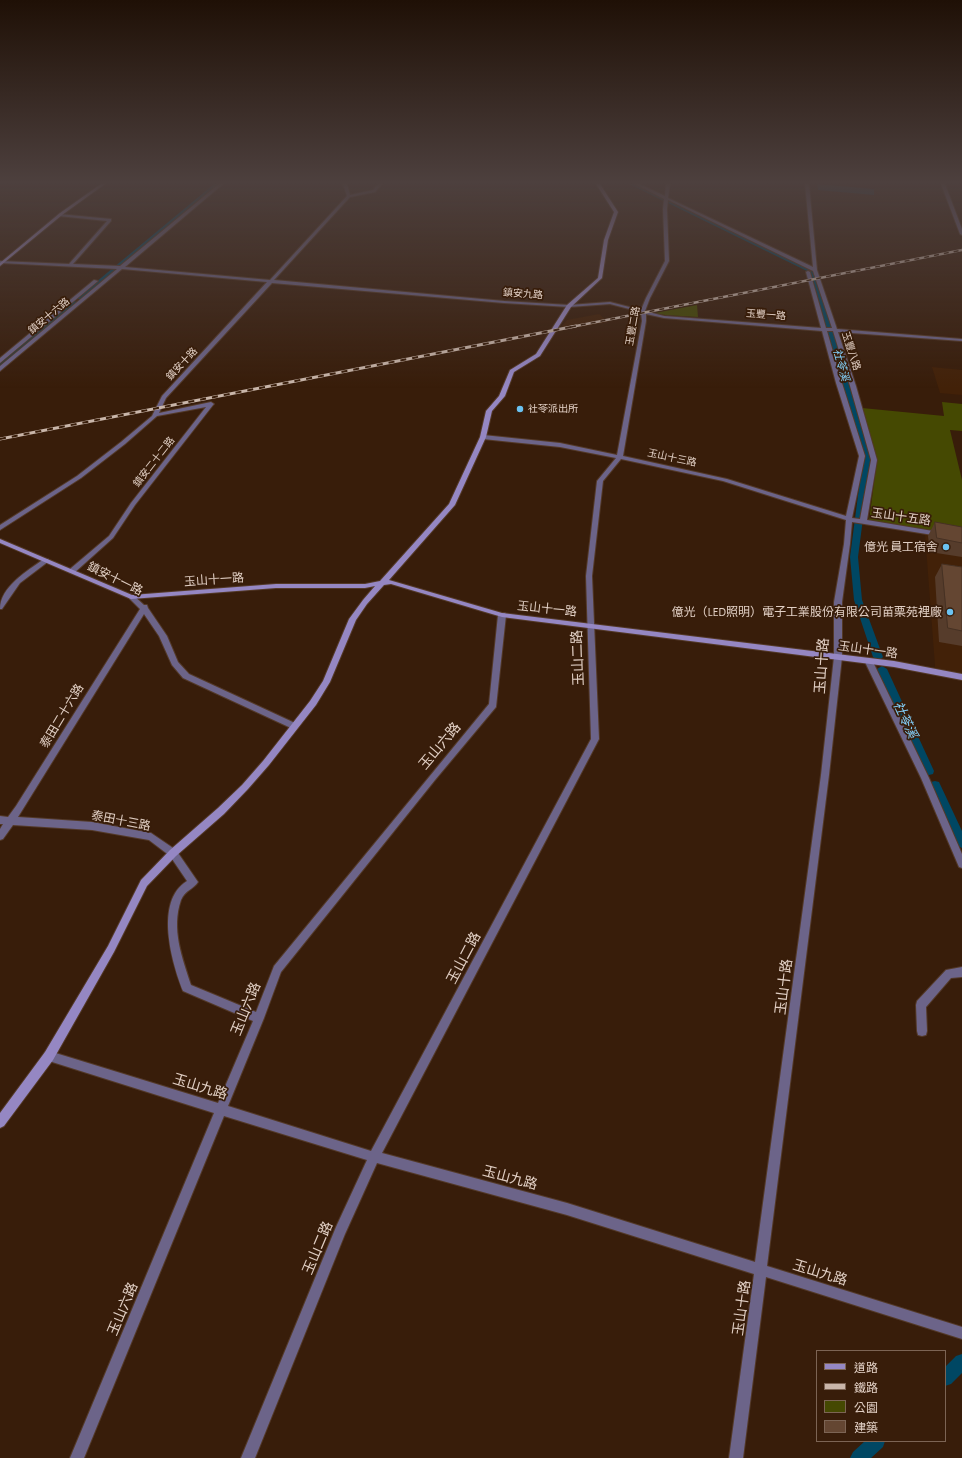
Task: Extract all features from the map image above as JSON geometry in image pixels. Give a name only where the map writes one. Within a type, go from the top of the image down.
[{"type":"street","points":[[1,263],[14,252]]},
{"type":"street","points":[[70,265],[82,252]]},
{"type":"street","points":[[0,361],[117,268],[131,252]]},
{"type":"street","name":"鎮安十六路","points":[[0,369],[137,252]]},
{"type":"street","name":"鎮安十路","points":[[0,528],[79,477],[123,444],[155,415],[164,397],[298,252]]},
{"type":"street","points":[[0,1122],[49,1056],[111,949],[144,883],[173,853],[246,787],[266,763],[326,682],[353,619],[364,602],[452,505],[483,437],[489,411],[502,396],[510,375],[512,372],[538,355],[569,306],[600,278],[605,252]]},
{"type":"street","name":"玉豐二路","points":[[620,457],[644,321],[643,311],[648,298],[667,262],[667,252]]},
{"type":"street","points":[[773,252],[812,271],[829,329]]},
{"type":"street","points":[[773,252],[812,271]]},
{"type":"street","name":"玉豐八路","points":[[811,252],[812,271],[829,329],[853,386],[874,460],[862,522]]},
{"type":"street","name":"鎮安九路","points":[[1,263],[117,268],[569,306]]},
{"type":"street","name":"玉豐一路","points":[[569,306],[610,303],[664,317],[962,340]]},
{"type":"street","name":"玉山十路","points":[[736,1458],[825,775],[838,657],[838,602],[862,456],[839,383],[829,329]]},
{"type":"street","name":"鎮安二十二路","points":[[72,571],[111,537],[133,504],[211,404],[155,415]]},
{"type":"street","name":"玉山十三路","points":[[483,437],[560,445],[724,480],[862,522]]},
{"type":"street","name":"玉山二路","points":[[248,1458],[340,1231],[374,1157],[595,739],[589,576],[600,481],[620,457]]},
{"type":"street","name":"玉山十五路","points":[[862,522],[947,535]]},
{"type":"street","name":"鎮安十一路","points":[[0,541],[72,571],[130,598],[145,608],[163,636],[179,670],[186,676],[294,726]]},
{"type":"street","points":[[0,607],[18,581],[46,561]]},
{"type":"street","name":"玉山十一路","points":[[130,598],[276,586],[365,586],[391,582],[502,615],[894,664],[962,677]]},
{"type":"street","name":"泰田二十六路","points":[[0,836],[114,653],[145,608]]},
{"type":"street","name":"玉山六路","points":[[77,1458],[259,1018],[277,969],[493,705],[502,615]]},
{"type":"street","points":[[869,662],[925,778],[962,864]]},
{"type":"street","name":"泰田十三路","points":[[0,820],[10,822],[92,826],[151,837],[173,853],[193,882],[183,888],[176,898],[172,923],[175,952],[187,988],[259,1018]]},
{"type":"street","points":[[922,1032],[921,1005],[949,973],[962,972]]},
{"type":"street","name":"玉山九路","points":[[49,1056],[374,1157],[567,1209],[962,1333]]},
{"type":"shaded area","points":[[599,314],[608,322],[558,331],[567,320]]},
{"type":"shaded area","points":[[932,367],[962,370],[962,395],[940,393]]},
{"type":"shaded area","points":[[925,534],[962,540],[962,674],[935,668]]},
{"type":"green space","points":[[697,305],[698,317],[655,313]]},
{"type":"green space","points":[[942,402],[962,404],[962,431],[950,430],[962,480],[962,536],[869,521],[877,460],[862,408],[944,416]]},
{"type":"building","points":[[935,522],[962,527],[962,543],[937,538]]},
{"type":"building","points":[[942,564],[962,567],[962,631],[948,628]]},
{"type":"waterway","points":[[80,298],[135,252]]},
{"type":"waterway","name":"社苓溪","points":[[772,252],[814,272],[867,457],[854,557],[858,600],[878,657]]},
{"type":"waterway","points":[[0,365],[75,302]]},
{"type":"waterway","name":"社苓溪","points":[[882,669],[929,771]]},
{"type":"waterway","name":"社苓溪","points":[[935,785],[962,843]]},
{"type":"waterway","name":"社苓溪","points":[[946,1377],[962,1362]]},
{"type":"waterway","name":"社苓溪","points":[[859,1458],[876,1442]]},
{"type":"railway","points":[[571,327],[952,252]]},
{"type":"railway","points":[[0,439],[576,326]]},
{"type":"place","name":"社苓派出所","points":[[520,409]]},
{"type":"place","name":"億光 員工宿舍","points":[[946,547]]},
{"type":"place","name":"億光（LED照明）電子工業股份有限公司苗栗苑裡廠","points":[[950,612]]}]
